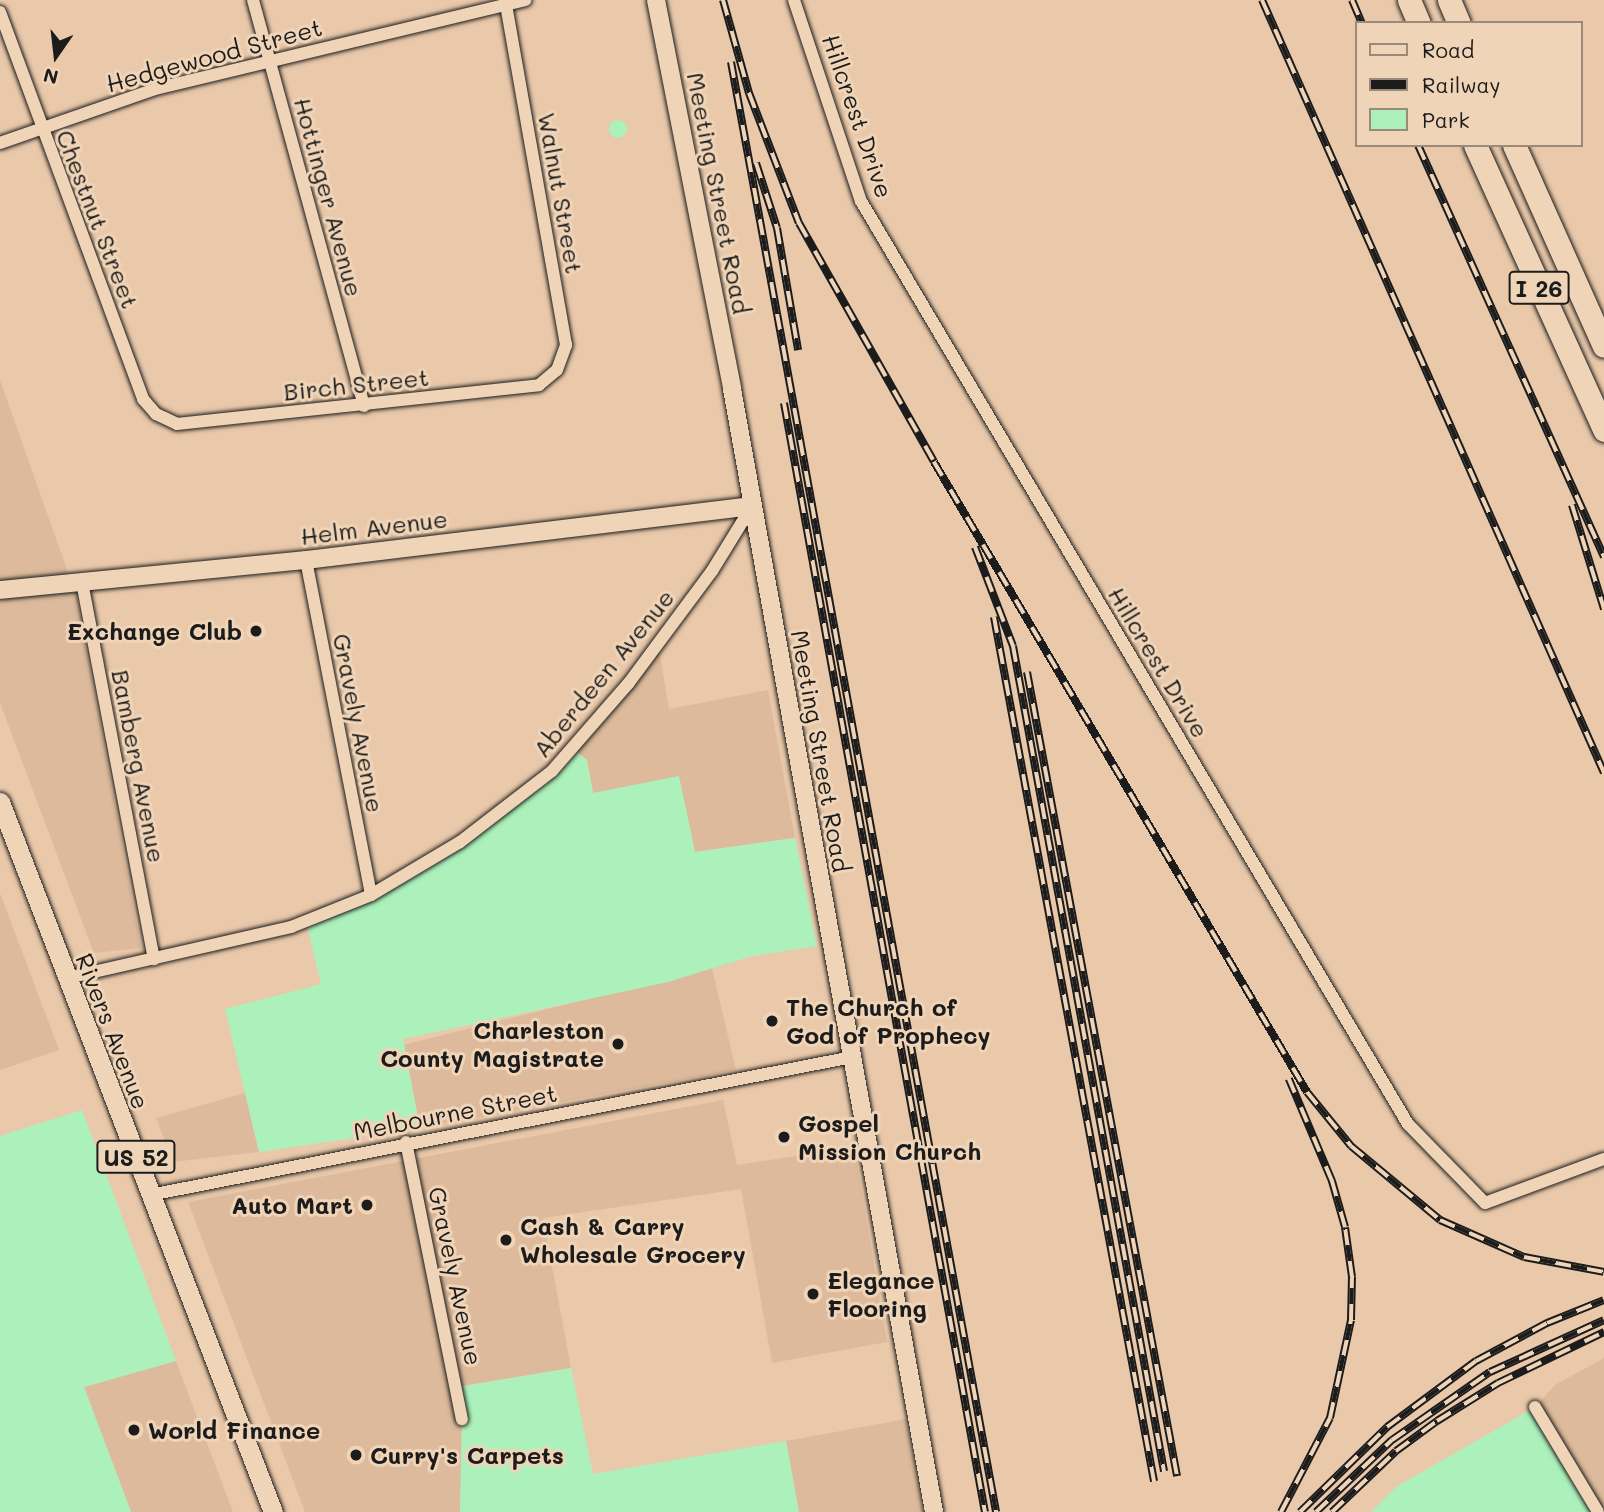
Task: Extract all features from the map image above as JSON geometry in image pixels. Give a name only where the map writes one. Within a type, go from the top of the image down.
[{"type":"highway","points":[[1409,0],[1418,21]]},
{"type":"highway","points":[[1449,0],[1458,21]]},
{"type":"highway","name":"I 26","points":[[1476,147],[1604,430]]},
{"type":"highway","name":"I 26","points":[[1515,147],[1604,346]]},
{"type":"main road","name":"Rivers Avenue","points":[[0,802],[273,1512]]},
{"type":"street","name":"Hottinger Avenue","points":[[253,0],[364,406]]},
{"type":"street","name":"Hedgewood Street","points":[[0,143],[155,89],[506,2],[525,0]]},
{"type":"street","name":"Meeting Street Road","points":[[656,0],[752,506],[934,1512]]},
{"type":"street","name":"Hillcrest Drive","points":[[794,0],[861,201],[1408,1124],[1485,1203],[1604,1160]]},
{"type":"street","name":"Walnut Street","points":[[506,2],[566,345],[557,370],[539,385]]},
{"type":"street","name":"Chestnut Street","points":[[0,12],[143,399],[156,414],[177,424]]},
{"type":"street","name":"Birch Street","points":[[177,424],[364,406],[539,385]]},
{"type":"street","name":"Helm Avenue","points":[[0,590],[306,560],[752,506]]},
{"type":"street","name":"Aberdeen Avenue","points":[[67,978],[291,927],[371,895],[460,842],[552,771],[628,684],[712,571],[752,506]]},
{"type":"street","name":"Gravely Avenue","points":[[306,560],[371,895]]},
{"type":"street","name":"Bamberg Avenue","points":[[82,582],[154,959]]},
{"type":"street","name":"Melbourne Street","points":[[150,1195],[406,1142],[852,1057]]},
{"type":"street","name":"Gravely Avenue","points":[[406,1142],[463,1419]]},
{"type":"street","points":[[1535,1407],[1598,1512]]},
{"type":"shaded area","points":[[0,380],[77,598],[141,948],[94,953],[0,703]]},
{"type":"shaded area","points":[[658,643],[669,709],[768,690],[795,838],[695,852],[593,793],[587,760],[572,748]]},
{"type":"shaded area","points":[[0,893],[59,1050],[0,1070]]},
{"type":"shaded area","points":[[712,968],[736,1070],[420,1128],[403,1045]]},
{"type":"shaded area","points":[[245,1093],[259,1152],[173,1162],[156,1118]]},
{"type":"shaded area","points":[[723,1100],[737,1165],[854,1147],[887,1342],[772,1363],[741,1189],[543,1218],[571,1368],[456,1387],[462,1419],[460,1512],[305,1512],[188,1202]]},
{"type":"shaded area","points":[[1604,1358],[1604,1512],[1535,1407],[1555,1385]]},
{"type":"shaded area","points":[[176,1361],[233,1512],[131,1512],[84,1387]]},
{"type":"shaded area","points":[[906,1419],[923,1512],[799,1512],[786,1441]]},
{"type":"green space","points":[[614,120],[622,120],[627,129],[625,136],[614,138],[609,133],[609,125]]},
{"type":"green space","points":[[572,748],[587,760],[593,793],[679,776],[695,852],[795,838],[817,946],[752,956],[668,982],[403,1039],[420,1128],[259,1152],[225,1009],[321,984],[306,921],[460,842]]},
{"type":"green space","points":[[82,1110],[176,1361],[84,1387],[131,1512],[0,1512],[0,1136]]},
{"type":"green space","points":[[571,1368],[593,1474],[786,1441],[799,1512],[460,1512],[462,1419],[457,1387]]},
{"type":"green space","points":[[1535,1407],[1598,1512],[1371,1512],[1396,1487]]},
{"type":"railway","points":[[723,0],[749,93],[799,223],[934,462],[1307,1092],[1351,1146],[1440,1220],[1524,1257],[1604,1272]]},
{"type":"railway","points":[[1262,0],[1604,773]]},
{"type":"railway","points":[[1352,0],[1361,21]]},
{"type":"railway","points":[[731,62],[996,1512]]},
{"type":"railway","points":[[1419,147],[1604,557]]},
{"type":"railway","points":[[756,163],[777,228],[798,350]]},
{"type":"railway","points":[[784,403],[985,1512]]},
{"type":"railway","points":[[1572,505],[1604,609]]},
{"type":"railway","points":[[975,547],[1013,646],[1164,1471]]},
{"type":"railway","points":[[994,617],[1154,1481]]},
{"type":"railway","points":[[1027,672],[1177,1476]]},
{"type":"railway","points":[[1281,1512],[1330,1418],[1351,1320],[1352,1277],[1345,1227],[1332,1181],[1289,1079]]},
{"type":"railway","points":[[1300,1512],[1387,1427],[1476,1361],[1547,1323],[1604,1300]]},
{"type":"railway","points":[[1316,1512],[1392,1440],[1490,1372],[1604,1320]]},
{"type":"railway","points":[[1332,1512],[1396,1451],[1437,1421],[1498,1383],[1604,1332]]},
{"type":"place","name":"Exchange Club","points":[[256,631]]},
{"type":"place","name":"The Church of God of Prophecy","points":[[772,1021]]},
{"type":"place","name":"Charleston County Magistrate","points":[[618,1044]]},
{"type":"place","name":"Gospel Mission Church","points":[[784,1137]]},
{"type":"place","name":"Auto Mart","points":[[367,1205]]},
{"type":"place","name":"Cash & Carry Wholesale Grocery","points":[[506,1240]]},
{"type":"place","name":"Elegance Flooring","points":[[813,1294]]},
{"type":"place","name":"World Finance","points":[[134,1430]]},
{"type":"place","name":"Curry's Carpets","points":[[356,1455]]}]
